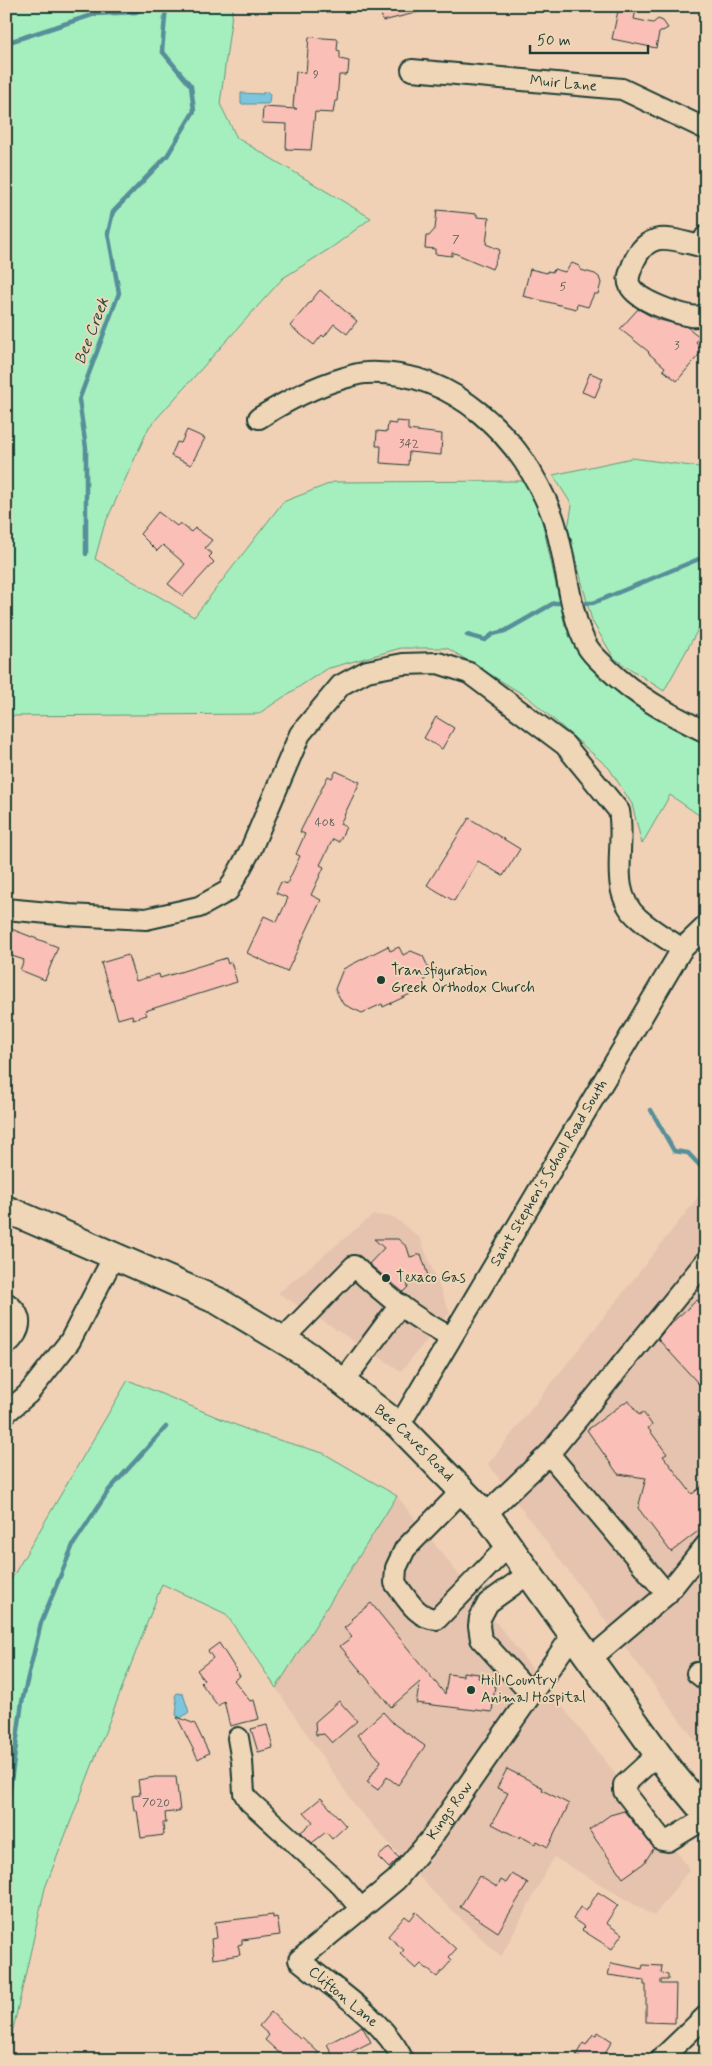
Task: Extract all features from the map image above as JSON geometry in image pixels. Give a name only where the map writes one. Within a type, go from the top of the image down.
[{"type":"main road","name":"Bee Caves Road","points":[[6,1209],[218,1301],[308,1356],[399,1426],[485,1515],[658,1754],[706,1816]]},
{"type":"street","name":"Muir Lane","points":[[412,70],[622,89],[706,128]]},
{"type":"street","points":[[704,244],[654,239],[645,244],[637,255],[628,278],[630,286],[637,294],[661,307],[693,317],[706,315]]},
{"type":"street","points":[[258,418],[309,389],[364,373],[407,376],[444,390],[472,406],[508,439],[525,461],[540,486],[552,516],[576,613],[588,647],[619,680],[638,695],[664,712],[706,732]]},
{"type":"street","points":[[6,908],[69,915],[146,919],[199,907],[221,895],[228,891],[251,849],[300,734],[341,684],[367,670],[403,664],[438,663],[469,673],[565,745],[619,811],[621,824],[620,880],[622,894],[628,906],[637,917],[682,949]]},
{"type":"street","name":"Saint Stephen's School Road South","points":[[399,1426],[682,949],[706,926]]},
{"type":"street","points":[[6,1413],[28,1394],[70,1341],[114,1256]]},
{"type":"street","points":[[485,1515],[549,1454],[706,1261]]},
{"type":"street","points":[[282,1340],[354,1266],[383,1294],[427,1325],[452,1338]]},
{"type":"street","points":[[6,1303],[17,1314],[19,1330],[15,1337],[6,1345]]},
{"type":"street","points":[[343,1382],[400,1306]]},
{"type":"street","points":[[549,1454],[667,1594]]},
{"type":"street","points":[[462,1491],[405,1549],[396,1568],[395,1583],[420,1615],[429,1619],[436,1619],[508,1546]]},
{"type":"street","points":[[589,1660],[667,1594],[706,1544]]},
{"type":"street","points":[[528,1574],[488,1603],[480,1618],[479,1626],[481,1639],[531,1694]]},
{"type":"street","name":"Kings Row","points":[[299,1960],[396,1880],[429,1841],[572,1636]]},
{"type":"street","points":[[238,1738],[242,1760],[244,1793],[249,1802],[340,1884],[361,1909]]},
{"type":"street","points":[[658,1754],[624,1785],[624,1791],[662,1840],[668,1841],[706,1816]]},
{"type":"street","name":"Clifton Lane","points":[[299,1960],[376,2022],[398,2050],[402,2060]]},
{"type":"street","points":[[660,2060],[706,2016]]},
{"type":"shaded area","points":[[706,1187],[706,1755],[488,1464]]},
{"type":"shaded area","points":[[373,1215],[394,1217],[420,1238],[450,1313],[401,1371],[278,1293]]},
{"type":"shaded area","points":[[397,1496],[690,1869],[654,1916],[554,1857],[501,1957],[435,1894],[356,1807],[276,1688]]},
{"type":"green space","points":[[6,6],[233,6],[220,104],[237,138],[371,218],[334,246],[283,278],[149,427],[104,526],[95,559],[194,617],[283,502],[334,482],[524,481],[541,516],[565,626],[598,677],[669,722],[706,740],[706,820],[670,795],[642,844],[632,804],[609,768],[529,698],[447,648],[401,648],[326,669],[258,714],[6,716]]},
{"type":"green space","points":[[632,458],[706,468],[706,615],[664,691],[614,658],[592,621],[568,529],[572,505],[553,475]]},
{"type":"green space","points":[[128,1380],[255,1433],[323,1453],[397,1496],[276,1688],[226,1614],[162,1584],[45,1888],[6,2060],[6,1588]]},
{"type":"water","points":[[263,92],[268,92],[270,95],[269,103],[241,104],[241,93],[263,94]]},
{"type":"water","points":[[177,1693],[183,1694],[189,1712],[181,1718],[176,1715],[175,1696]]},
{"type":"building","points":[[379,6],[422,6],[423,11],[383,21]]},
{"type":"building","points":[[619,6],[637,6],[634,19],[653,23],[658,19],[663,21],[668,28],[659,33],[656,48],[612,39]]},
{"type":"building","points":[[309,37],[338,39],[337,50],[340,51],[340,59],[349,61],[348,73],[346,75],[339,75],[337,101],[335,101],[333,113],[315,112],[311,150],[286,149],[287,124],[262,123],[263,107],[297,109],[293,107],[296,72],[306,73]]},
{"type":"building","points":[[437,210],[477,214],[477,217],[489,218],[486,244],[500,250],[492,269],[452,252],[452,256],[435,254],[435,249],[425,248],[426,236],[429,236],[435,229]]},
{"type":"building","points":[[572,263],[579,266],[581,270],[599,277],[601,283],[598,294],[594,294],[588,307],[577,304],[576,309],[523,296],[530,269],[547,273],[547,271],[553,272],[554,269],[565,272]]},
{"type":"building","points":[[320,290],[357,321],[347,334],[334,324],[324,337],[322,335],[314,345],[290,326]]},
{"type":"building","points":[[638,309],[656,319],[687,327],[700,337],[696,342],[703,350],[677,381],[663,370],[665,367],[649,352],[620,329]]},
{"type":"building","points":[[590,373],[603,378],[595,397],[582,392]]},
{"type":"building","points":[[396,421],[408,422],[408,430],[442,434],[441,455],[409,452],[408,465],[380,463],[381,446],[376,446],[377,431],[387,432],[388,423],[396,424]]},
{"type":"building","points":[[187,430],[205,438],[191,465],[171,456],[177,442],[181,443]]},
{"type":"building","points":[[158,512],[177,526],[180,523],[191,532],[195,528],[212,540],[205,548],[212,554],[209,557],[214,562],[183,596],[168,584],[185,564],[163,545],[157,551],[140,534]]},
{"type":"building","points":[[436,717],[454,728],[442,749],[424,738]]},
{"type":"building","points":[[336,771],[360,782],[340,824],[346,827],[339,842],[333,839],[320,865],[324,867],[311,895],[321,900],[287,972],[247,953],[264,916],[277,922],[288,898],[276,893],[281,882],[287,884],[300,856],[296,854],[305,834],[300,832],[328,776],[332,778]]},
{"type":"building","points":[[469,818],[520,849],[503,876],[478,861],[454,901],[427,885]]},
{"type":"building","points":[[6,927],[58,947],[45,980],[20,970],[24,960],[6,954]]},
{"type":"building","name":"Transfiguration Greek Orthodox Church","points":[[388,946],[390,951],[399,947],[403,955],[411,951],[423,956],[428,967],[423,988],[383,1007],[382,1004],[362,1013],[343,1004],[335,989],[343,969]]},
{"type":"building","points":[[128,955],[136,981],[159,974],[160,978],[226,958],[228,964],[231,962],[237,982],[145,1011],[147,1015],[133,1019],[132,1015],[118,1019],[101,963]]},
{"type":"building","points":[[374,1239],[398,1239],[407,1247],[410,1257],[421,1254],[428,1276],[407,1282],[408,1287],[403,1292],[369,1264],[384,1248]]},
{"type":"building","points":[[697,1300],[706,1309],[706,1392],[658,1339],[669,1325]]},
{"type":"building","points":[[628,1400],[639,1415],[643,1412],[652,1425],[648,1428],[667,1454],[663,1456],[692,1494],[706,1483],[706,1499],[699,1504],[706,1512],[706,1525],[671,1552],[638,1508],[646,1478],[618,1474],[587,1430]]},
{"type":"building","points":[[371,1603],[445,1694],[448,1674],[463,1676],[463,1672],[479,1674],[478,1678],[487,1679],[487,1684],[495,1685],[492,1712],[416,1703],[420,1682],[391,1707],[340,1646],[352,1637],[344,1628],[353,1621],[351,1619]]},
{"type":"building","points":[[219,1643],[240,1676],[234,1680],[250,1701],[254,1700],[259,1719],[230,1726],[224,1701],[218,1706],[201,1683],[204,1680],[197,1670],[213,1658],[208,1651]]},
{"type":"building","points":[[339,1701],[357,1721],[332,1743],[324,1734],[316,1735],[315,1722]]},
{"type":"building","points":[[383,1712],[394,1724],[425,1746],[398,1785],[387,1777],[378,1790],[367,1782],[381,1761],[357,1735]]},
{"type":"building","points":[[177,1717],[195,1724],[209,1753],[198,1759]]},
{"type":"building","points":[[267,1725],[273,1748],[258,1752],[251,1729]]},
{"type":"building","points":[[507,1769],[569,1804],[548,1847],[537,1841],[535,1844],[520,1836],[519,1838],[492,1824],[508,1793],[497,1788]]},
{"type":"building","points":[[155,1777],[176,1777],[180,1811],[165,1813],[166,1823],[163,1823],[164,1835],[141,1838],[137,1810],[134,1810],[132,1796],[140,1795],[138,1780]]},
{"type":"building","points":[[321,1798],[346,1826],[332,1839],[326,1832],[312,1843],[301,1832],[313,1822],[304,1812]]},
{"type":"building","points":[[624,1811],[654,1848],[644,1863],[623,1878],[589,1830],[610,1815]]},
{"type":"building","points":[[389,1847],[399,1858],[389,1868],[378,1857]]},
{"type":"building","points":[[512,1874],[528,1883],[498,1932],[460,1907],[479,1876],[497,1887],[501,1880],[506,1883]]},
{"type":"building","points":[[598,1892],[618,1905],[606,1923],[622,1934],[612,1949],[582,1930],[585,1927],[573,1919],[580,1907],[586,1911]]},
{"type":"building","points":[[416,1912],[456,1949],[449,1957],[452,1960],[437,1977],[421,1964],[416,1969],[400,1954],[404,1950],[388,1936],[405,1916],[410,1920]]},
{"type":"building","points":[[273,1915],[273,1918],[277,1917],[280,1935],[242,1940],[242,1944],[238,1945],[240,1955],[213,1959],[211,1939],[217,1938],[215,1922]]},
{"type":"building","points":[[611,1963],[642,1969],[643,1965],[662,1966],[661,1973],[668,1974],[668,1980],[661,1980],[661,1984],[676,1984],[675,2023],[646,2022],[646,1985],[644,1985],[644,1980],[608,1975]]},
{"type":"building","points":[[271,2012],[300,2039],[302,2037],[319,2053],[312,2060],[287,2060],[265,2040],[269,2035],[259,2026]]},
{"type":"building","points":[[362,2026],[371,2042],[335,2060],[327,2044]]},
{"type":"building","points":[[598,2032],[612,2041],[601,2060],[584,2060],[576,2055],[583,2043],[586,2045],[593,2034],[596,2035]]},
{"type":"waterway","points":[[6,43],[95,14],[136,12],[144,6]]},
{"type":"waterway","name":"Bee Creek","points":[[86,554],[86,448],[79,400],[119,293],[108,233],[113,212],[167,156],[194,111],[191,86],[162,51],[166,6]]},
{"type":"waterway","points":[[586,603],[593,603],[706,556]]},
{"type":"waterway","points":[[467,635],[485,640],[493,634],[505,631],[554,603],[560,603]]},
{"type":"waterway","points":[[651,1110],[674,1151],[688,1153],[706,1172]]},
{"type":"waterway","points":[[6,1817],[22,1702],[41,1623],[73,1545],[109,1490],[166,1427]]},
{"type":"place","name":"Transfiguration Greek Orthodox Church","points":[[381,980]]},
{"type":"place","name":"Texaco Gas","points":[[386,1278]]},
{"type":"place","name":"Hill Country Animal Hospital","points":[[471,1690]]}]
